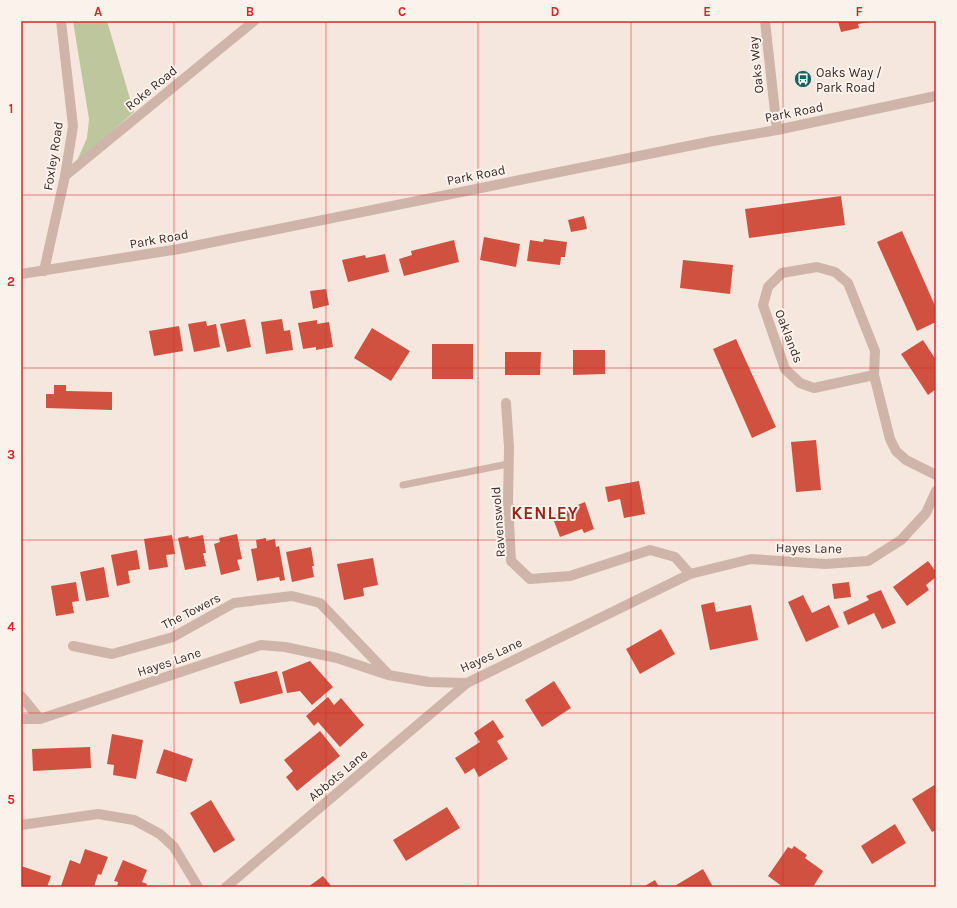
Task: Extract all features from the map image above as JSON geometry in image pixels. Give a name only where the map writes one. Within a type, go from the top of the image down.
[{"type":"street","name":"Foxley Road","points":[[44,271],[65,176],[74,126],[61,21]]},
{"type":"street","name":"Roke Road","points":[[65,176],[254,21]]},
{"type":"street","name":"Oaks Way","points":[[764,21],[777,130]]},
{"type":"street","name":"Park Road","points":[[21,274],[179,248],[713,140],[777,130],[936,96]]},
{"type":"street","name":"Oaklands","points":[[874,375],[814,388],[800,383],[785,370],[763,305],[768,287],[782,273],[817,267],[835,272],[848,283],[875,351],[874,375],[890,439],[896,451],[906,460],[936,475]]},
{"type":"street","name":"Ravenswold","points":[[506,403],[511,561],[530,579],[570,576],[650,550],[675,557],[690,574]]},
{"type":"street","name":"Hayes Lane","points":[[21,719],[40,719],[261,645],[285,647],[337,658],[388,675],[429,682],[467,683],[690,574],[751,559],[825,564],[868,562],[901,540],[926,513],[936,491]]},
{"type":"street","name":"The Towers","points":[[73,646],[112,654],[174,637],[234,603],[292,596],[320,603],[388,675]]},
{"type":"street","name":"Abbots Lane","points":[[226,887],[467,683]]},
{"type":"street","points":[[21,696],[40,719]]},
{"type":"street","points":[[21,824],[98,814],[134,820],[160,834],[174,847],[198,887]]},
{"type":"lane","points":[[403,485],[508,464]]},
{"type":"green space","points":[[73,21],[107,21],[134,112],[76,163],[87,138],[89,119]]},
{"type":"building","points":[[838,21],[870,22],[858,24],[859,28],[841,32]]},
{"type":"building","points":[[841,196],[845,225],[749,238],[745,209]]},
{"type":"building","points":[[584,216],[587,229],[571,232],[568,220]]},
{"type":"building","points":[[902,231],[936,308],[936,322],[917,331],[877,242]]},
{"type":"building","points":[[484,237],[520,244],[516,267],[480,260]]},
{"type":"building","points":[[544,239],[567,242],[565,257],[561,257],[560,265],[527,261],[530,240],[543,242]]},
{"type":"building","points":[[454,240],[459,262],[404,276],[399,259],[412,255],[411,251]]},
{"type":"building","points":[[385,254],[389,272],[348,282],[342,260],[365,255],[366,258]]},
{"type":"building","points":[[683,260],[733,265],[730,294],[680,288]]},
{"type":"building","points":[[326,289],[329,305],[313,309],[310,291]]},
{"type":"building","points":[[245,319],[251,347],[227,352],[220,324]]},
{"type":"building","points":[[282,319],[284,331],[290,330],[293,350],[266,354],[261,322]]},
{"type":"building","points":[[317,320],[317,324],[329,322],[333,347],[316,350],[316,347],[303,349],[298,323]]},
{"type":"building","points":[[206,321],[207,326],[216,324],[220,347],[194,352],[188,324]]},
{"type":"building","points":[[179,326],[183,351],[154,356],[149,331]]},
{"type":"building","points":[[372,328],[410,351],[391,381],[354,358]]},
{"type":"building","points":[[736,339],[776,427],[752,438],[713,349]]},
{"type":"building","points":[[923,340],[936,360],[936,389],[928,395],[901,354]]},
{"type":"building","points":[[432,344],[473,344],[473,379],[432,379]]},
{"type":"building","points":[[573,350],[605,350],[605,374],[573,375]]},
{"type":"building","points":[[505,352],[541,352],[540,375],[505,375]]},
{"type":"building","points":[[54,385],[66,385],[66,391],[112,392],[112,410],[46,408],[46,394],[54,394]]},
{"type":"building","points":[[816,440],[821,490],[796,492],[791,442]]},
{"type":"building","points":[[639,481],[645,514],[624,518],[620,499],[608,502],[605,487]]},
{"type":"building","points":[[585,502],[594,529],[584,533],[582,529],[560,537],[552,516],[576,508],[575,506]]},
{"type":"building","points":[[237,534],[242,559],[237,560],[240,570],[221,575],[214,544],[220,542],[219,538]]},
{"type":"building","points":[[172,535],[175,554],[166,555],[168,567],[149,570],[144,539]]},
{"type":"building","points":[[203,535],[206,553],[203,553],[206,566],[185,570],[178,538],[188,536],[189,538]]},
{"type":"building","points":[[266,538],[266,541],[275,539],[276,547],[279,546],[285,580],[280,581],[279,577],[257,581],[251,549],[257,548],[256,540]]},
{"type":"building","points":[[311,547],[314,577],[292,582],[286,552]]},
{"type":"building","points":[[137,550],[140,569],[128,571],[130,583],[117,586],[111,555]]},
{"type":"building","points":[[373,558],[378,585],[363,588],[364,596],[344,600],[337,564]]},
{"type":"building","points":[[928,561],[936,572],[936,577],[926,585],[929,590],[907,606],[893,587]]},
{"type":"building","points":[[104,567],[109,597],[86,601],[80,572]]},
{"type":"building","points":[[76,582],[79,601],[72,602],[74,613],[56,616],[51,586]]},
{"type":"building","points":[[849,582],[851,597],[834,599],[832,584]]},
{"type":"building","points":[[881,590],[896,623],[882,629],[874,613],[848,625],[843,612],[869,600],[866,596]]},
{"type":"building","points":[[803,595],[812,613],[829,605],[839,627],[806,642],[788,602]]},
{"type":"building","points":[[714,602],[716,612],[751,605],[758,640],[710,650],[701,605]]},
{"type":"building","points":[[661,629],[675,654],[640,674],[626,649]]},
{"type":"building","points":[[310,661],[333,687],[312,705],[300,691],[287,693],[282,672]]},
{"type":"building","points":[[277,671],[283,693],[240,704],[234,682]]},
{"type":"building","points":[[554,681],[571,708],[542,727],[525,700]]},
{"type":"building","points":[[328,697],[334,705],[341,698],[364,725],[340,747],[318,722],[314,726],[306,716]]},
{"type":"building","points":[[493,720],[504,737],[497,741],[508,759],[479,777],[474,768],[465,774],[455,758],[480,742],[474,733]]},
{"type":"building","points":[[320,731],[340,756],[297,791],[286,777],[293,771],[284,760]]},
{"type":"building","points":[[112,734],[143,740],[136,779],[113,775],[114,765],[107,764]]},
{"type":"building","points":[[90,747],[91,768],[33,771],[32,749]]},
{"type":"building","points":[[164,749],[193,759],[186,782],[156,773]]},
{"type":"building","points":[[936,784],[936,830],[932,832],[912,799]]},
{"type":"building","points":[[211,800],[235,840],[214,853],[190,813]]},
{"type":"building","points":[[447,807],[460,828],[406,861],[393,840]]},
{"type":"building","points":[[895,824],[906,843],[872,864],[861,846]]},
{"type":"building","points":[[794,846],[807,855],[805,858],[823,871],[813,887],[783,887],[768,876],[788,847],[792,849]]},
{"type":"building","points":[[85,849],[108,857],[101,875],[98,874],[94,887],[61,886],[70,860],[80,864]]},
{"type":"building","points":[[123,860],[147,870],[142,882],[147,884],[146,887],[117,887],[118,882],[114,881]]},
{"type":"building","points":[[21,866],[51,876],[47,887],[21,887]]},
{"type":"building","points":[[703,869],[713,887],[673,887]]},
{"type":"building","points":[[323,876],[332,887],[308,887]]},
{"type":"building","points":[[655,880],[659,887],[643,887]]},
{"type":"place","name":"Oaks Way / Park Road","points":[[803,79]]},
{"type":"district","name":"KENLEY","points":[[545,513]]}]
